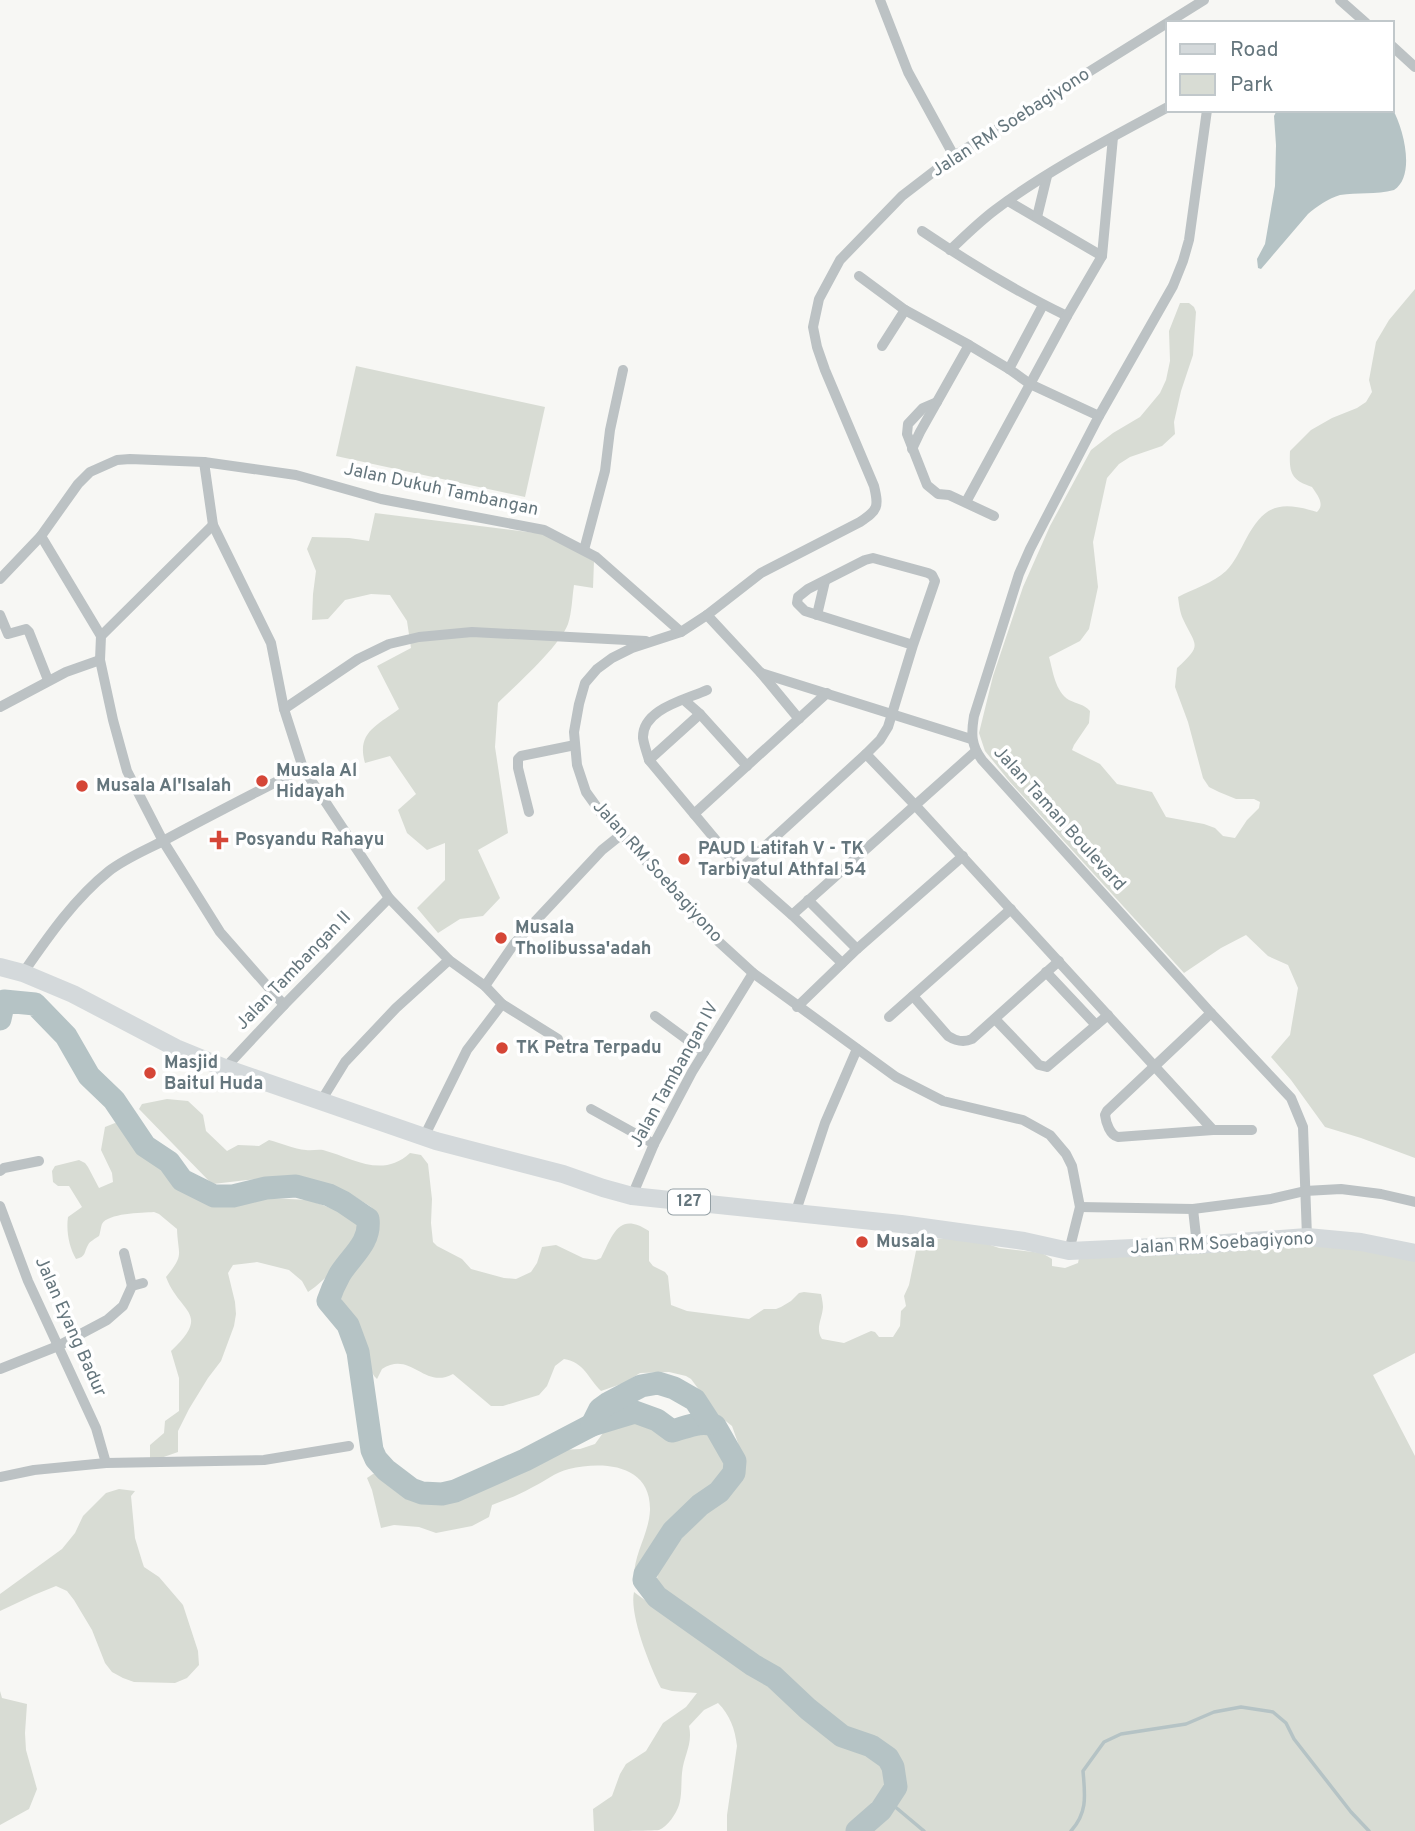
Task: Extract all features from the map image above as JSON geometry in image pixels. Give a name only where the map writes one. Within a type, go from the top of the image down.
[{"type":"main road","name":"Jalan RM Soebagiyono","points":[[0,967],[23,973],[73,994],[176,1048],[225,1068],[424,1137],[563,1174],[632,1196],[901,1224],[1024,1241],[1069,1251],[1307,1237],[1361,1242],[1415,1252]]},
{"type":"street","points":[[880,0],[908,72],[954,156]]},
{"type":"street","name":"Jalan RM Soebagiyono","points":[[1185,18],[1204,0]]},
{"type":"street","points":[[1340,0],[1364,21]]},
{"type":"street","name":"Jalan RM Soebagiyono","points":[[1069,1251],[1080,1207],[1072,1166],[1050,1135],[1023,1120],[943,1101],[896,1077],[753,973],[707,931],[604,817],[586,792],[577,765],[574,732],[585,683],[597,669],[632,648],[681,632],[761,573],[860,522],[877,507],[874,486],[817,347],[813,327],[818,299],[840,260],[902,196],[954,156],[1166,29]]},
{"type":"street","points":[[1394,49],[1415,67]]},
{"type":"street","points":[[950,250],[1008,201],[1112,137],[1166,108]]},
{"type":"street","name":"Jalan Taman Boulevard","points":[[1207,112],[1189,240],[1183,261],[1173,286],[1099,416],[1019,574],[974,716],[971,739],[975,751],[1291,1098],[1303,1127],[1307,1237]]},
{"type":"street","points":[[966,502],[1102,256],[1112,137]]},
{"type":"street","points":[[1037,217],[1047,176]]},
{"type":"street","points":[[1008,201],[1102,256]]},
{"type":"street","points":[[922,232],[1067,316]]},
{"type":"street","points":[[859,276],[905,310],[969,345],[1030,384],[1099,416]]},
{"type":"street","points":[[1009,369],[1043,304]]},
{"type":"street","points":[[882,346],[905,310]]},
{"type":"street","points":[[969,345],[912,449],[927,485],[938,494],[949,495],[994,516]]},
{"type":"street","points":[[584,550],[605,471],[610,430],[623,370]]},
{"type":"street","name":"Jalan Dukuh Tambangan","points":[[0,579],[41,536],[78,484],[100,466],[130,459],[204,462],[296,475],[381,499],[544,530],[596,557],[681,632]]},
{"type":"street","points":[[204,462],[213,525],[271,643],[284,709],[303,768],[389,898],[449,960],[485,986],[502,1004],[558,1039]]},
{"type":"street","points":[[101,636],[213,525]]},
{"type":"street","points":[[41,536],[101,636],[100,660],[127,771],[163,841],[220,932],[284,1005]]},
{"type":"street","points":[[740,869],[885,734],[935,585],[934,578],[928,573],[873,558],[864,560],[797,597],[798,606],[805,611],[913,645]]},
{"type":"street","points":[[817,615],[825,581]]},
{"type":"street","points":[[0,615],[4,635],[26,629],[29,632],[48,680]]},
{"type":"street","points":[[707,615],[799,719]]},
{"type":"street","points":[[284,709],[358,659],[389,644],[419,637],[472,632],[656,642]]},
{"type":"street","points":[[0,707],[66,671],[100,660]]},
{"type":"street","points":[[761,673],[971,739]]},
{"type":"street","points":[[707,690],[652,715],[646,722],[643,740],[649,760],[740,869],[842,963]]},
{"type":"street","points":[[694,814],[827,693]]},
{"type":"street","points":[[684,700],[747,766]]},
{"type":"street","points":[[649,760],[700,714]]},
{"type":"street","points":[[529,812],[518,759],[521,756],[575,745]]},
{"type":"street","points":[[792,915],[975,751]]},
{"type":"street","points":[[866,754],[1213,1130]]},
{"type":"street","points":[[23,973],[53,929],[82,896],[109,872],[136,854],[303,768]]},
{"type":"street","points":[[485,986],[514,944],[602,850],[622,834]]},
{"type":"street","points":[[797,1006],[962,856]]},
{"type":"street","name":"Jalan Tambangan II","points":[[225,1068],[389,898]]},
{"type":"street","points":[[808,900],[858,949]]},
{"type":"street","points":[[889,1017],[1011,909]]},
{"type":"street","points":[[321,1101],[345,1062],[396,1008],[449,960]]},
{"type":"street","points":[[913,996],[948,1036],[966,1042],[1059,961]]},
{"type":"street","points":[[1046,972],[1096,1025]]},
{"type":"street","name":"Jalan Tambangan IV","points":[[632,1196],[654,1144],[692,1072],[753,973]]},
{"type":"street","points":[[424,1137],[467,1050],[502,1004]]},
{"type":"street","points":[[1211,1013],[1105,1115],[1107,1125],[1114,1136],[1252,1130]]},
{"type":"street","points":[[995,1019],[1043,1068],[1051,1065],[1108,1014]]},
{"type":"street","points":[[655,1016],[704,1052]]},
{"type":"street","points":[[795,1214],[825,1122],[857,1049]]},
{"type":"street","points":[[592,1109],[654,1144]]},
{"type":"street","points":[[1,1167],[39,1161]]},
{"type":"street","points":[[1080,1207],[1193,1209],[1271,1199],[1306,1191],[1341,1189],[1415,1202]]},
{"type":"street","name":"Jalan Eyang Badur","points":[[0,1206],[28,1281],[96,1428],[106,1463]]},
{"type":"street","points":[[1193,1209],[1196,1245]]},
{"type":"street","points":[[0,1369],[58,1346],[107,1320],[124,1306],[137,1285],[124,1254]]},
{"type":"street","points":[[0,1477],[34,1470],[106,1463],[264,1460],[349,1446]]},
{"type":"green space","points":[[1415,289],[1415,1158],[1325,1127],[1271,1057],[1290,1035],[1298,988],[1288,965],[1268,956],[1246,935],[1184,973],[1010,782],[985,751],[979,733],[993,676],[1023,587],[1050,526],[1091,450],[1140,417],[1160,393],[1170,361],[1169,331],[1180,303],[1189,303],[1196,312],[1193,355],[1181,391],[1174,422],[1175,434],[1162,446],[1130,457],[1119,464],[1107,478],[1093,542],[1098,587],[1089,629],[1080,641],[1049,657],[1055,680],[1064,696],[1090,711],[1089,723],[1072,750],[1100,764],[1117,784],[1152,792],[1166,817],[1204,824],[1215,828],[1223,836],[1235,838],[1259,808],[1260,802],[1254,799],[1236,799],[1219,792],[1209,787],[1203,778],[1188,722],[1175,687],[1177,668],[1191,654],[1195,645],[1182,617],[1178,597],[1226,571],[1253,527],[1267,512],[1283,506],[1317,512],[1320,500],[1312,487],[1300,482],[1293,475],[1290,451],[1311,430],[1366,402],[1372,392],[1369,380],[1376,342],[1389,320]]},
{"type":"green space","points":[[356,366],[545,407],[525,497],[336,456]]},
{"type":"green space","points":[[375,513],[544,534],[594,561],[593,588],[574,585],[568,624],[563,633],[498,703],[495,747],[508,833],[478,850],[500,898],[483,916],[460,919],[438,933],[417,908],[445,880],[445,843],[427,850],[407,833],[398,810],[416,794],[390,756],[365,763],[363,752],[366,737],[371,730],[399,709],[377,666],[411,648],[407,621],[390,595],[371,594],[345,600],[328,619],[312,620],[316,571],[307,549],[312,537],[369,541]]},
{"type":"green space","points":[[167,1099],[188,1101],[203,1115],[206,1131],[227,1151],[238,1145],[259,1146],[269,1140],[301,1149],[323,1150],[378,1166],[399,1161],[410,1153],[421,1155],[428,1164],[433,1242],[462,1259],[471,1269],[516,1279],[531,1272],[542,1247],[556,1245],[583,1258],[596,1260],[601,1258],[618,1228],[631,1223],[649,1231],[649,1261],[668,1276],[671,1305],[687,1311],[749,1319],[764,1309],[781,1307],[799,1293],[821,1294],[823,1307],[820,1335],[822,1339],[844,1343],[871,1331],[879,1337],[893,1337],[900,1326],[901,1311],[906,1306],[904,1296],[909,1285],[918,1241],[924,1239],[971,1238],[999,1248],[1042,1253],[1052,1259],[1052,1266],[1065,1268],[1078,1263],[1079,1258],[1321,1244],[1415,1258],[1415,1353],[1373,1375],[1415,1456],[1415,1831],[727,1831],[737,1746],[731,1723],[718,1703],[704,1710],[689,1726],[690,1739],[683,1766],[680,1801],[668,1823],[659,1830],[594,1831],[593,1809],[612,1796],[626,1764],[646,1751],[663,1723],[686,1707],[697,1693],[661,1688],[637,1627],[634,1592],[716,1650],[723,1639],[667,1597],[656,1584],[663,1562],[678,1542],[721,1499],[737,1487],[742,1471],[738,1443],[732,1426],[718,1415],[691,1379],[669,1372],[640,1373],[624,1383],[601,1391],[581,1367],[564,1359],[555,1366],[547,1386],[539,1395],[503,1406],[491,1406],[453,1374],[443,1378],[434,1377],[410,1366],[392,1364],[382,1369],[377,1379],[360,1335],[340,1297],[343,1286],[375,1244],[376,1225],[371,1207],[341,1189],[306,1180],[269,1178],[213,1184],[139,1109],[142,1104]]},
{"type":"green space","points":[[115,1123],[127,1126],[160,1163],[197,1195],[234,1201],[268,1198],[309,1200],[349,1215],[362,1226],[358,1244],[353,1252],[308,1292],[302,1281],[289,1270],[257,1262],[233,1265],[228,1273],[236,1314],[221,1361],[208,1378],[178,1431],[178,1452],[158,1459],[150,1458],[150,1445],[164,1433],[165,1421],[179,1411],[179,1378],[171,1351],[183,1338],[191,1320],[166,1277],[178,1259],[177,1229],[154,1212],[111,1218],[102,1224],[99,1236],[89,1244],[83,1256],[76,1259],[69,1239],[68,1217],[82,1207],[69,1186],[58,1186],[53,1182],[52,1171],[55,1166],[79,1160],[88,1167],[99,1188],[113,1182],[112,1173],[101,1150],[105,1127]]},
{"type":"green space","points":[[620,1419],[647,1424],[669,1439],[682,1439],[703,1433],[709,1435],[727,1462],[719,1484],[681,1514],[634,1577],[636,1560],[649,1519],[648,1495],[643,1483],[634,1475],[610,1466],[582,1467],[559,1472],[522,1493],[492,1505],[489,1517],[472,1526],[436,1533],[419,1527],[394,1525],[381,1528],[367,1478],[373,1474],[379,1474],[419,1498],[445,1499],[481,1487],[511,1468],[533,1463],[562,1450],[580,1449],[595,1444],[603,1433]]},
{"type":"green space","points":[[119,1489],[135,1491],[131,1496],[135,1538],[144,1567],[159,1577],[183,1605],[198,1651],[199,1665],[187,1678],[175,1683],[134,1682],[112,1672],[74,1600],[67,1591],[56,1586],[0,1611],[0,1594],[62,1549],[75,1533],[83,1516],[106,1493]]},
{"type":"green space","points":[[0,1691],[2,1698],[27,1704],[26,1750],[37,1789],[29,1809],[0,1825]]},
{"type":"shaded area","points":[[1276,112],[1394,112],[1404,141],[1406,164],[1400,184],[1394,190],[1340,195],[1323,203],[1308,214],[1261,269],[1258,268],[1257,259],[1265,244],[1275,186]]},
{"type":"waterway","points":[[0,1019],[4,1001],[35,1004],[66,1036],[89,1076],[114,1100],[145,1146],[169,1162],[182,1180],[214,1196],[233,1196],[266,1188],[296,1186],[329,1195],[368,1219],[363,1242],[340,1274],[328,1301],[348,1325],[358,1352],[372,1450],[386,1470],[411,1489],[422,1493],[442,1494],[455,1491],[525,1460],[592,1425],[635,1412],[657,1420],[672,1431],[699,1424],[715,1426],[735,1461],[734,1473],[719,1492],[700,1505],[673,1531],[645,1574],[644,1580],[657,1597],[774,1677],[842,1736],[871,1746],[888,1758],[893,1767],[896,1787],[881,1810],[857,1831]]},
{"type":"waterway","points":[[592,1425],[600,1409],[607,1404],[641,1386],[658,1383],[674,1388],[695,1400],[710,1423]]},
{"type":"waterway","points":[[1071,1831],[1083,1810],[1083,1771],[1104,1742],[1121,1734],[1186,1724],[1214,1712],[1241,1707],[1273,1712],[1286,1723],[1294,1739],[1369,1831]]},
{"type":"waterway","points":[[887,1800],[924,1831]]},
{"type":"place","name":"Musala Al Hidayah","points":[[262,781]]},
{"type":"place","name":"Musala Al'Isalah","points":[[82,786]]},
{"type":"place","name":"Posyandu Rahayu","points":[[219,840]]},
{"type":"place","name":"PAUD Latifah V - TK Tarbiyatul Athfal 54","points":[[684,859]]},
{"type":"place","name":"Musala Tholibussa'adah","points":[[501,938]]},
{"type":"place","name":"TK Petra Terpadu","points":[[502,1048]]},
{"type":"place","name":"Masjid Baitul Huda","points":[[150,1073]]},
{"type":"place","name":"Musala","points":[[862,1242]]}]
